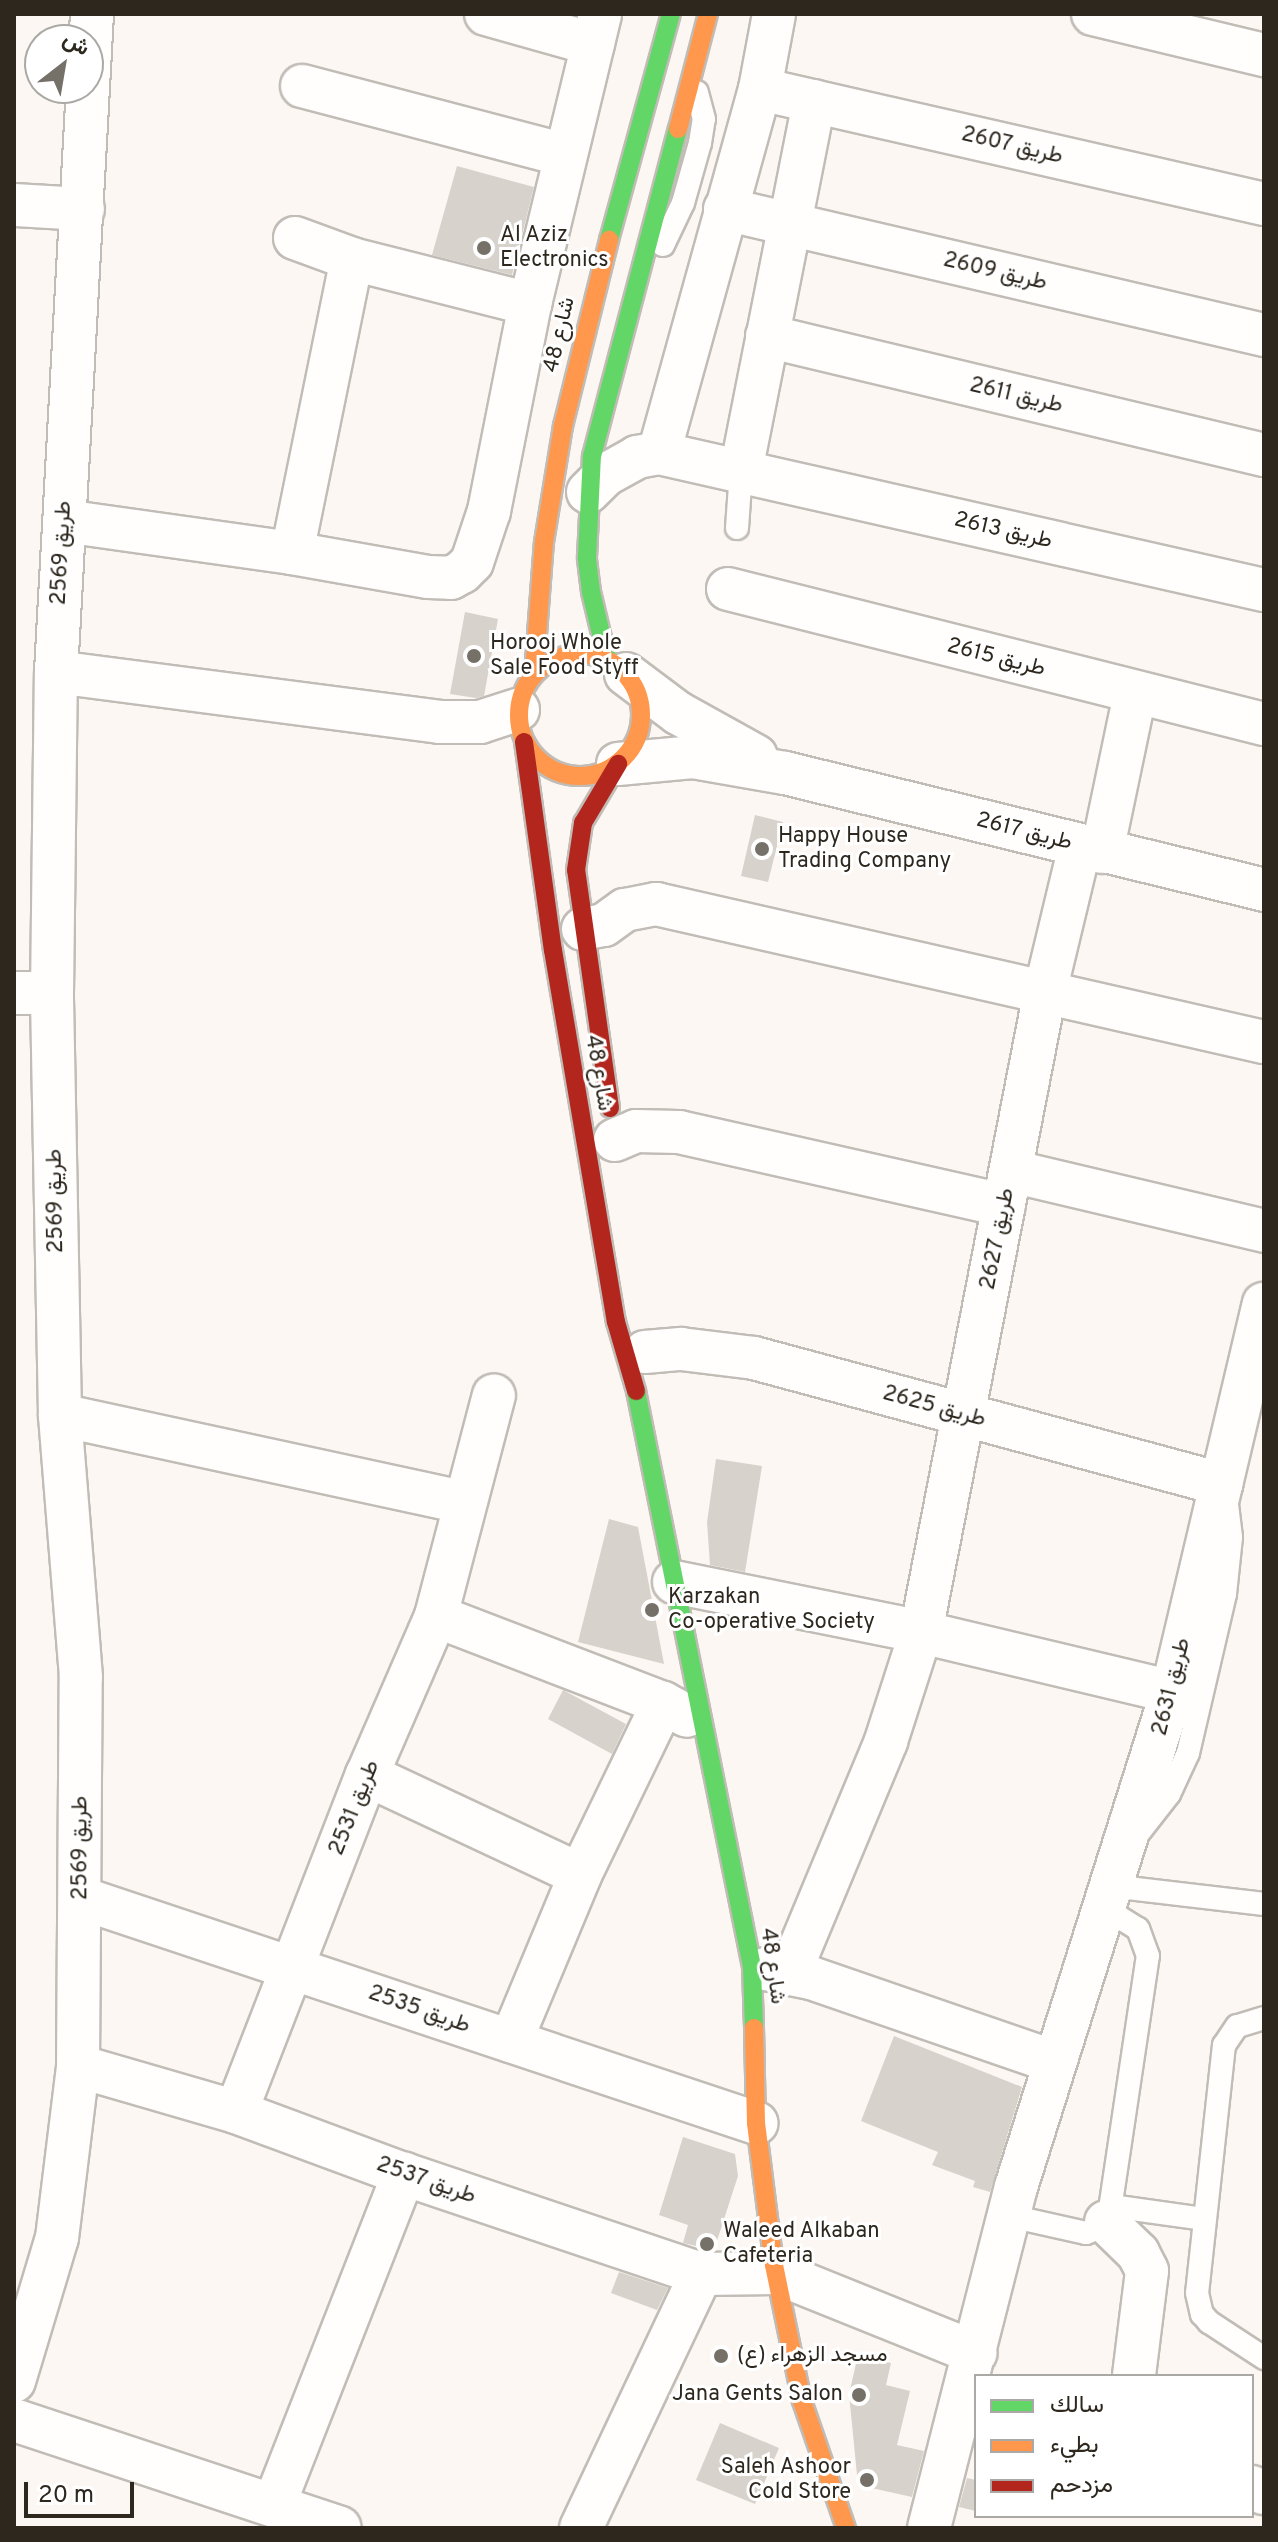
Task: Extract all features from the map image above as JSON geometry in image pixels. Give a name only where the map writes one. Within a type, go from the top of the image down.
[{"type":"street","name":"طريق 2569","points":[[14,2381],[57,2238],[78,2066],[81,1677],[60,1415],[33,993],[56,672],[92,14]]},
{"type":"street","points":[[64,521],[451,578],[472,562],[489,511],[530,304],[596,29],[486,14]]},
{"type":"street","name":"شارع 48","points":[[671,14],[591,305],[563,426],[544,542],[525,709],[553,950],[616,1322],[641,1408],[700,1722],[771,1970],[756,2123],[777,2273],[802,2401],[846,2528]]},
{"type":"street","points":[[692,79],[708,14]]},
{"type":"street","points":[[588,492],[605,475],[637,457],[659,453],[760,89],[774,14]]},
{"type":"street","points":[[1093,14],[1264,55]]},
{"type":"street","points":[[302,86],[565,155]]},
{"type":"street","name":"طريق 2607","points":[[760,89],[1264,204]]},
{"type":"street","points":[[741,471],[814,101]]},
{"type":"street","points":[[14,205],[83,209]]},
{"type":"street","name":"طريق 2609","points":[[725,209],[1264,335]]},
{"type":"street","points":[[295,238],[352,259],[530,304]]},
{"type":"street","points":[[292,553],[352,259]]},
{"type":"street","points":[[525,709],[549,769],[566,775],[584,777],[603,773],[618,764],[632,749],[640,731],[642,711],[637,691],[617,667],[591,592],[588,492],[600,421],[638,278]]},
{"type":"street","name":"طريق 2611","points":[[767,336],[1264,455]]},
{"type":"street","name":"طريق 2613","points":[[659,453],[1264,590]]},
{"type":"street","points":[[489,511],[544,542]]},
{"type":"street","name":"طريق 2615","points":[[728,589],[1135,694],[1264,724]]},
{"type":"street","points":[[56,672],[440,722],[480,722],[525,709],[549,661],[568,654],[588,653],[617,667]]},
{"type":"street","name":"طريق 2617","points":[[617,667],[678,713],[785,773]]},
{"type":"street","name":"طريق 2627","points":[[771,1970],[886,1741],[921,1632],[1045,992],[1091,849],[1135,694]]},
{"type":"street","name":"طريق 2617","points":[[618,764],[693,757],[785,773],[1264,890]]},
{"type":"street","name":"شارع 48","points":[[616,1148],[576,870],[583,823],[618,764]]},
{"type":"street","points":[[583,929],[604,925],[625,910],[656,904],[1264,1042]]},
{"type":"street","points":[[616,1148],[636,1131],[657,1129],[1264,1231]]},
{"type":"street","name":"طريق 2631","points":[[929,2528],[1010,2216],[1055,2062],[1172,1692],[1264,1304]]},
{"type":"street","name":"شارع 48","points":[[641,1408],[645,1340]]},
{"type":"street","name":"طريق 2625","points":[[645,1340],[754,1358],[1221,1484]]},
{"type":"street","name":"طريق 2531","points":[[236,2112],[367,1775],[436,1616],[494,1395]]},
{"type":"street","points":[[60,1415],[464,1502]]},
{"type":"street","points":[[674,1582],[921,1632],[1172,1692]]},
{"type":"street","points":[[436,1616],[663,1703],[700,1722]]},
{"type":"street","points":[[511,2041],[580,1875],[663,1703]]},
{"type":"street","points":[[367,1775],[580,1875]]},
{"type":"street","name":"طريق 2535","points":[[81,1898],[756,2123]]},
{"type":"street","points":[[771,1970],[1055,2062]]},
{"type":"street","name":"طريق 2537","points":[[78,2066],[236,2112],[404,2174],[701,2274],[777,2273]]},
{"type":"street","points":[[274,2505],[404,2174]]},
{"type":"street","points":[[1108,2214],[1138,2253],[1147,2271],[1134,2374]]},
{"type":"street","points":[[777,2273],[976,2353]]},
{"type":"street","points":[[581,2528],[701,2274]]},
{"type":"street","points":[[14,2420],[331,2526]]},
{"type":"lane","points":[[638,278],[677,219],[700,143],[704,119],[692,79]]},
{"type":"lane","points":[[737,528],[741,471]]},
{"type":"lane","points":[[1113,1882],[1163,1804],[1188,1753],[1229,1566],[1228,1509],[1221,1484]]},
{"type":"lane","points":[[1113,1882],[1264,1904]]},
{"type":"lane","points":[[1010,2216],[1086,2233],[1108,2214],[1148,1956],[1138,1929],[1113,1882]]},
{"type":"lane","points":[[1264,2018],[1237,2026],[1224,2045],[1197,2293],[1202,2314],[1218,2329],[1264,2358]]},
{"type":"lane","points":[[1108,2214],[1203,2219]]},
{"type":"building","points":[[457,166],[534,187],[512,275],[432,255]]},
{"type":"building","name":"Horooj Whole Sale Food Styff","points":[[465,612],[498,619],[484,696],[476,698],[450,694]]},
{"type":"building","name":"Happy House Trading Company","points":[[755,815],[783,822],[768,882],[741,876]]},
{"type":"building","points":[[716,1459],[762,1466],[745,1572],[710,1565],[707,1522]]},
{"type":"building","points":[[609,1519],[638,1527],[664,1664],[578,1642]]},
{"type":"building","points":[[563,1690],[626,1724],[612,1754],[548,1719]]},
{"type":"building","points":[[894,2036],[1022,2087],[990,2192],[973,2187],[975,2181],[932,2165],[938,2152],[861,2121]]},
{"type":"building","points":[[683,2137],[735,2154],[738,2176],[714,2250],[683,2243],[688,2225],[659,2215]]},
{"type":"building","points":[[619,2272],[668,2288],[657,2310],[611,2293]]},
{"type":"building","points":[[858,2355],[891,2363],[886,2385],[910,2391],[897,2445],[924,2451],[912,2497],[858,2485],[849,2394]]},
{"type":"building","points":[[720,2423],[779,2448],[755,2504],[696,2480]]},
{"type":"building","points":[[967,2478],[974,2480],[974,2511],[959,2507]]},
{"type":"traffic: fast","points":[[609,240],[671,14]]},
{"type":"traffic: fast","points":[[607,659],[591,592],[587,557],[592,456],[678,129]]},
{"type":"traffic: fast","points":[[636,1391],[752,1967],[754,2028]]},
{"type":"traffic: slow","points":[[678,129],[708,14]]},
{"type":"traffic: slow","points":[[534,674],[544,542],[563,426],[609,240]]},
{"type":"traffic: slow","points":[[580,654],[604,658],[623,672],[637,691],[641,715],[637,739],[623,758],[604,772],[580,776],[556,772],[537,758],[523,739],[519,715],[523,691],[537,672],[556,658],[580,654]]},
{"type":"traffic: slow","points":[[754,2028],[756,2123],[774,2265],[802,2401],[846,2528]]},
{"type":"traffic: jam","points":[[524,742],[553,950],[616,1322],[636,1391]]},
{"type":"traffic: jam","points":[[610,1108],[576,870],[583,823],[618,764]]},
{"type":"place","name":"Al Aziz Electronics","points":[[484,248]]},
{"type":"place","name":"Horooj Whole Sale Food Styff","points":[[474,656]]},
{"type":"place","name":"Happy House Trading Company","points":[[762,849]]},
{"type":"place","name":"Karzakan Co-operative Society","points":[[652,1610]]},
{"type":"place","name":"Waleed Alkaban Cafeteria","points":[[707,2244]]},
{"type":"place","name":"مسجد الزهراء (ع)","points":[[721,2356]]},
{"type":"place","name":"Jana Gents Salon","points":[[859,2395]]},
{"type":"place","name":"Saleh Ashoor Cold Store","points":[[867,2480]]}]
